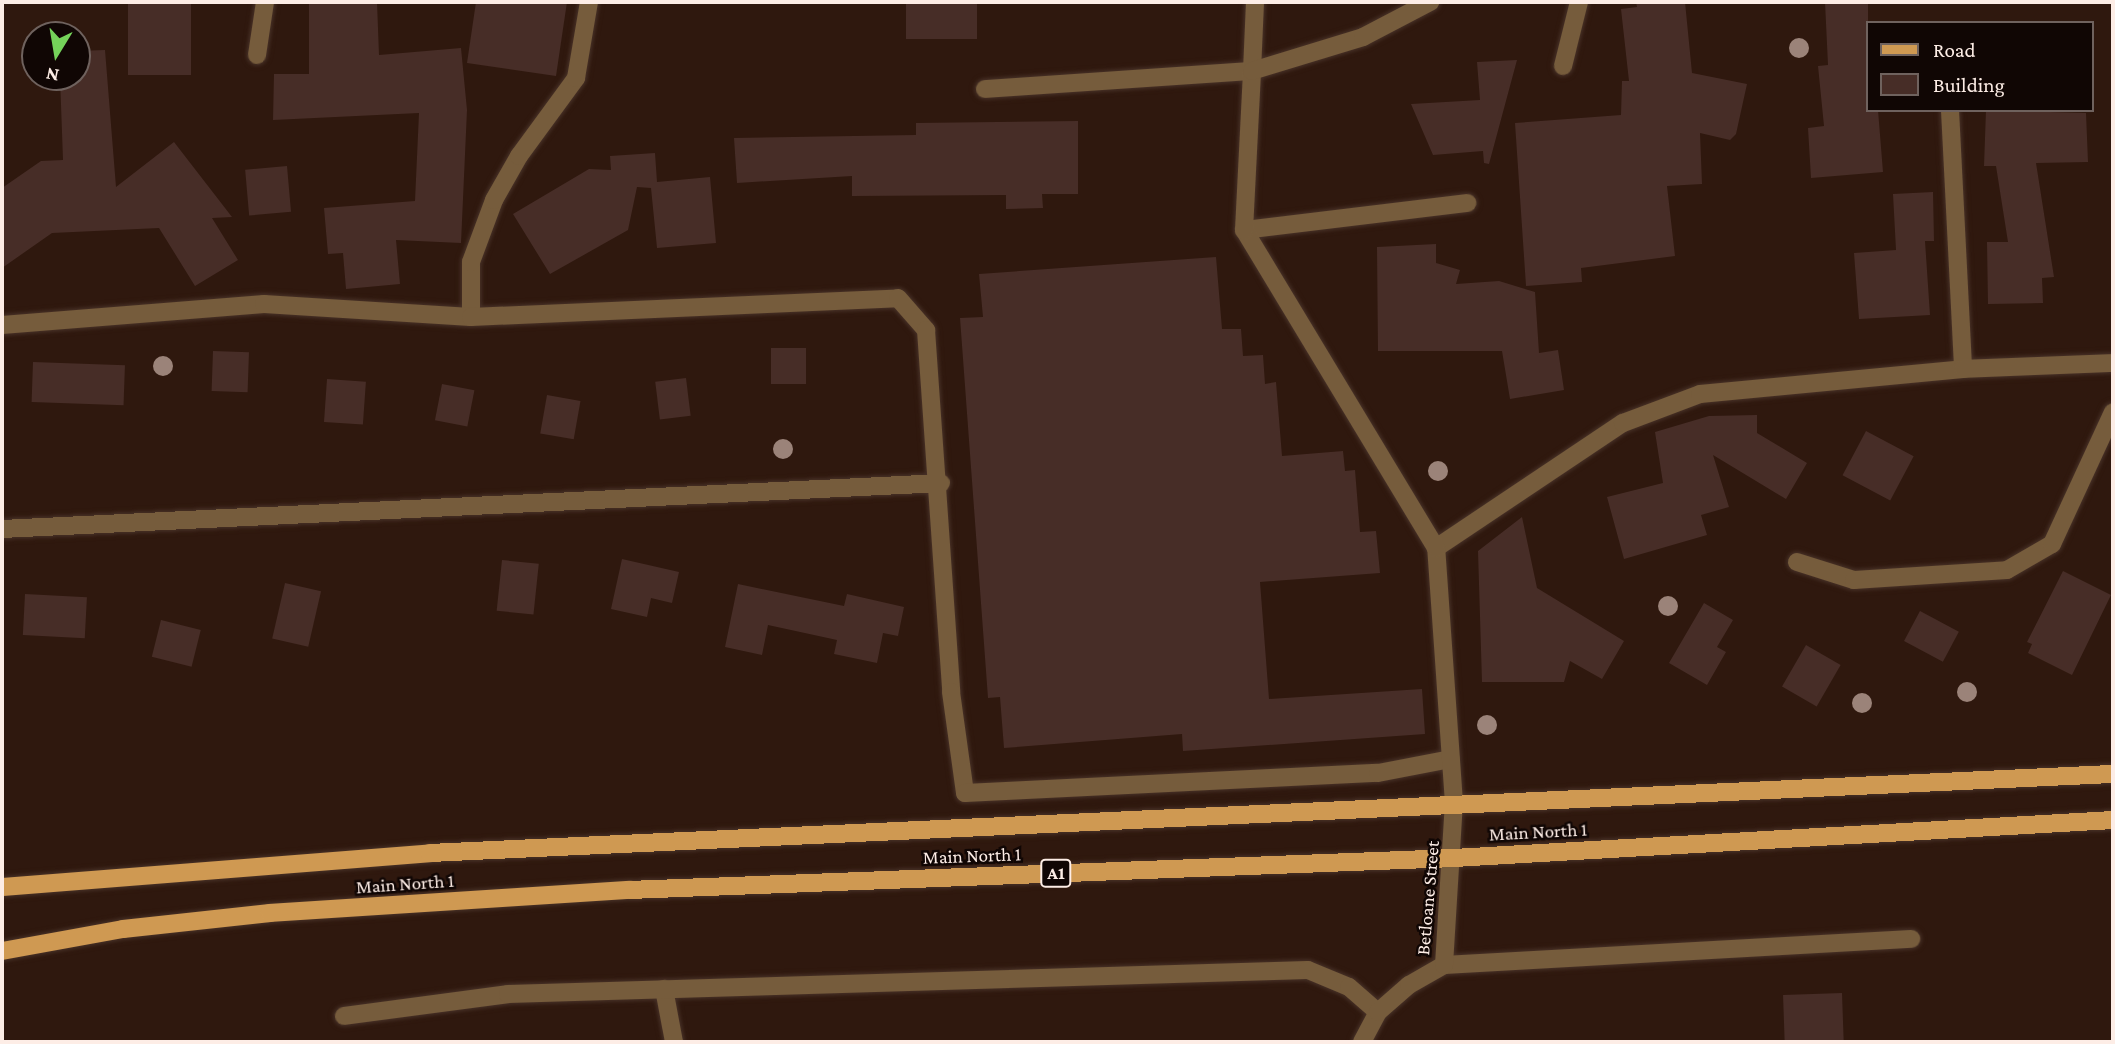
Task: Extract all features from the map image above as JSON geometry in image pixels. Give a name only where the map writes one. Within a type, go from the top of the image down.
[{"type":"main road","name":"Main North 1","points":[[2,887],[430,853],[2113,774]]},
{"type":"main road","name":"Main North 1","points":[[2,951],[123,929],[243,916],[560,895],[1454,858],[2113,820]]},
{"type":"street","points":[[257,55],[265,2]]},
{"type":"street","points":[[471,317],[471,262],[494,200],[519,156],[576,78],[589,2]]},
{"type":"street","points":[[1255,2],[1244,230],[1436,548],[1623,423],[1700,394],[1963,369],[2113,363]]},
{"type":"street","points":[[985,89],[1252,71],[1363,37],[1430,2]]},
{"type":"street","points":[[1563,66],[1579,2]]},
{"type":"street","points":[[1950,112],[1963,369]]},
{"type":"street","points":[[1244,230],[1467,203]]},
{"type":"street","points":[[2,325],[264,304],[471,317],[898,299],[926,330],[941,482],[951,692],[965,793],[1378,773],[1451,759]]},
{"type":"street","points":[[1797,562],[1854,580],[2007,570],[2052,544],[2113,412]]},
{"type":"street","points":[[2,530],[941,482]]},
{"type":"street","name":"Betloane Street","points":[[1362,1042],[1378,1012],[1409,985],[1444,965],[1454,858],[1454,803],[1436,548]]},
{"type":"street","points":[[1444,965],[1911,939]]},
{"type":"street","points":[[344,1016],[508,994],[1308,970],[1349,987],[1378,1012]]},
{"type":"street","points":[[664,989],[674,1042]]},
{"type":"building","points":[[128,2],[191,2],[191,75],[128,75]]},
{"type":"building","points":[[309,2],[377,2],[379,55],[461,48],[467,110],[461,243],[396,240],[400,284],[346,289],[343,253],[328,254],[324,208],[415,201],[419,113],[273,120],[274,74],[309,74]]},
{"type":"building","points":[[476,2],[567,2],[556,76],[467,63]]},
{"type":"building","points":[[906,2],[977,2],[977,39],[906,39]]},
{"type":"building","points":[[1636,2],[1685,2],[1692,73],[1747,84],[1736,134],[1730,140],[1700,133],[1702,184],[1667,186],[1675,256],[1581,268],[1582,282],[1526,286],[1515,123],[1621,115],[1622,81],[1629,81],[1621,9],[1637,7]]},
{"type":"building","points":[[1825,2],[1868,2],[1867,112],[1878,112],[1883,172],[1811,178],[1808,128],[1824,126],[1818,66],[1828,65]]},
{"type":"building","points":[[91,50],[105,50],[116,187],[174,142],[232,217],[212,218],[238,260],[195,286],[159,228],[52,233],[2,268],[2,188],[41,161],[63,160],[61,91],[91,91]]},
{"type":"building","points":[[1517,60],[1489,164],[1484,163],[1483,151],[1433,155],[1411,104],[1480,100],[1477,62]]},
{"type":"building","points":[[1986,112],[2086,113],[2088,162],[2036,163],[2054,277],[2042,278],[2043,303],[1988,304],[1987,242],[2008,242],[1996,166],[1984,166]]},
{"type":"building","points":[[1078,121],[1078,194],[1042,194],[1043,208],[1006,209],[1006,195],[852,196],[852,176],[737,183],[734,138],[916,135],[916,123]]},
{"type":"building","points":[[655,153],[657,182],[710,177],[716,243],[657,248],[651,188],[637,187],[628,230],[550,274],[513,214],[589,169],[611,170],[610,156]]},
{"type":"building","points":[[287,166],[291,212],[249,215],[245,170]]},
{"type":"building","points":[[1933,192],[1934,241],[1925,241],[1930,315],[1859,319],[1854,253],[1896,250],[1893,194]]},
{"type":"building","points":[[1436,244],[1436,263],[1460,270],[1456,284],[1499,281],[1535,292],[1539,353],[1558,350],[1564,390],[1510,399],[1502,351],[1378,351],[1377,247]]},
{"type":"building","points":[[1216,257],[1222,329],[1241,329],[1243,356],[1263,355],[1265,384],[1276,382],[1282,456],[1343,451],[1345,471],[1355,470],[1360,532],[1376,531],[1380,573],[1260,582],[1269,699],[1422,689],[1425,734],[1183,751],[1182,734],[1004,748],[1000,697],[988,698],[960,318],[983,317],[979,274]]},
{"type":"building","points":[[771,348],[806,348],[806,384],[771,384]]},
{"type":"building","points":[[213,351],[249,352],[248,392],[212,391]]},
{"type":"building","points":[[33,362],[125,365],[124,405],[32,402]]},
{"type":"building","points":[[686,378],[691,416],[660,419],[655,382]]},
{"type":"building","points":[[327,379],[366,382],[363,425],[324,422]]},
{"type":"building","points":[[442,384],[474,390],[467,427],[435,420]]},
{"type":"building","points":[[547,395],[580,401],[574,439],[540,433]]},
{"type":"building","points":[[1757,415],[1757,433],[1807,463],[1786,499],[1713,455],[1729,507],[1701,515],[1707,535],[1624,559],[1607,497],[1663,483],[1655,432],[1709,416]]},
{"type":"building","points":[[1866,431],[1914,456],[1890,500],[1843,475]]},
{"type":"building","points":[[1522,517],[1537,588],[1624,641],[1602,679],[1570,661],[1564,682],[1482,682],[1478,551]]},
{"type":"building","points":[[622,559],[679,572],[672,603],[651,598],[647,617],[611,609]]},
{"type":"building","points":[[502,560],[539,564],[533,615],[497,611]]},
{"type":"building","points":[[2063,571],[2111,595],[2072,675],[2028,653],[2032,644],[2027,642]]},
{"type":"building","points":[[285,583],[321,591],[308,647],[272,639]]},
{"type":"building","points":[[738,584],[844,606],[847,594],[904,607],[898,636],[883,633],[877,663],[834,654],[837,640],[768,625],[762,655],[725,647]]},
{"type":"building","points":[[25,594],[87,597],[85,638],[23,635]]},
{"type":"building","points":[[1704,603],[1733,620],[1717,647],[1726,652],[1707,685],[1669,663]]},
{"type":"building","points":[[1920,611],[1959,632],[1943,662],[1904,641]]},
{"type":"building","points":[[161,620],[201,630],[192,667],[152,657]]},
{"type":"building","points":[[1806,645],[1841,665],[1817,707],[1782,687]]},
{"type":"building","points":[[1842,993],[1844,1042],[1785,1042],[1783,995]]}]
